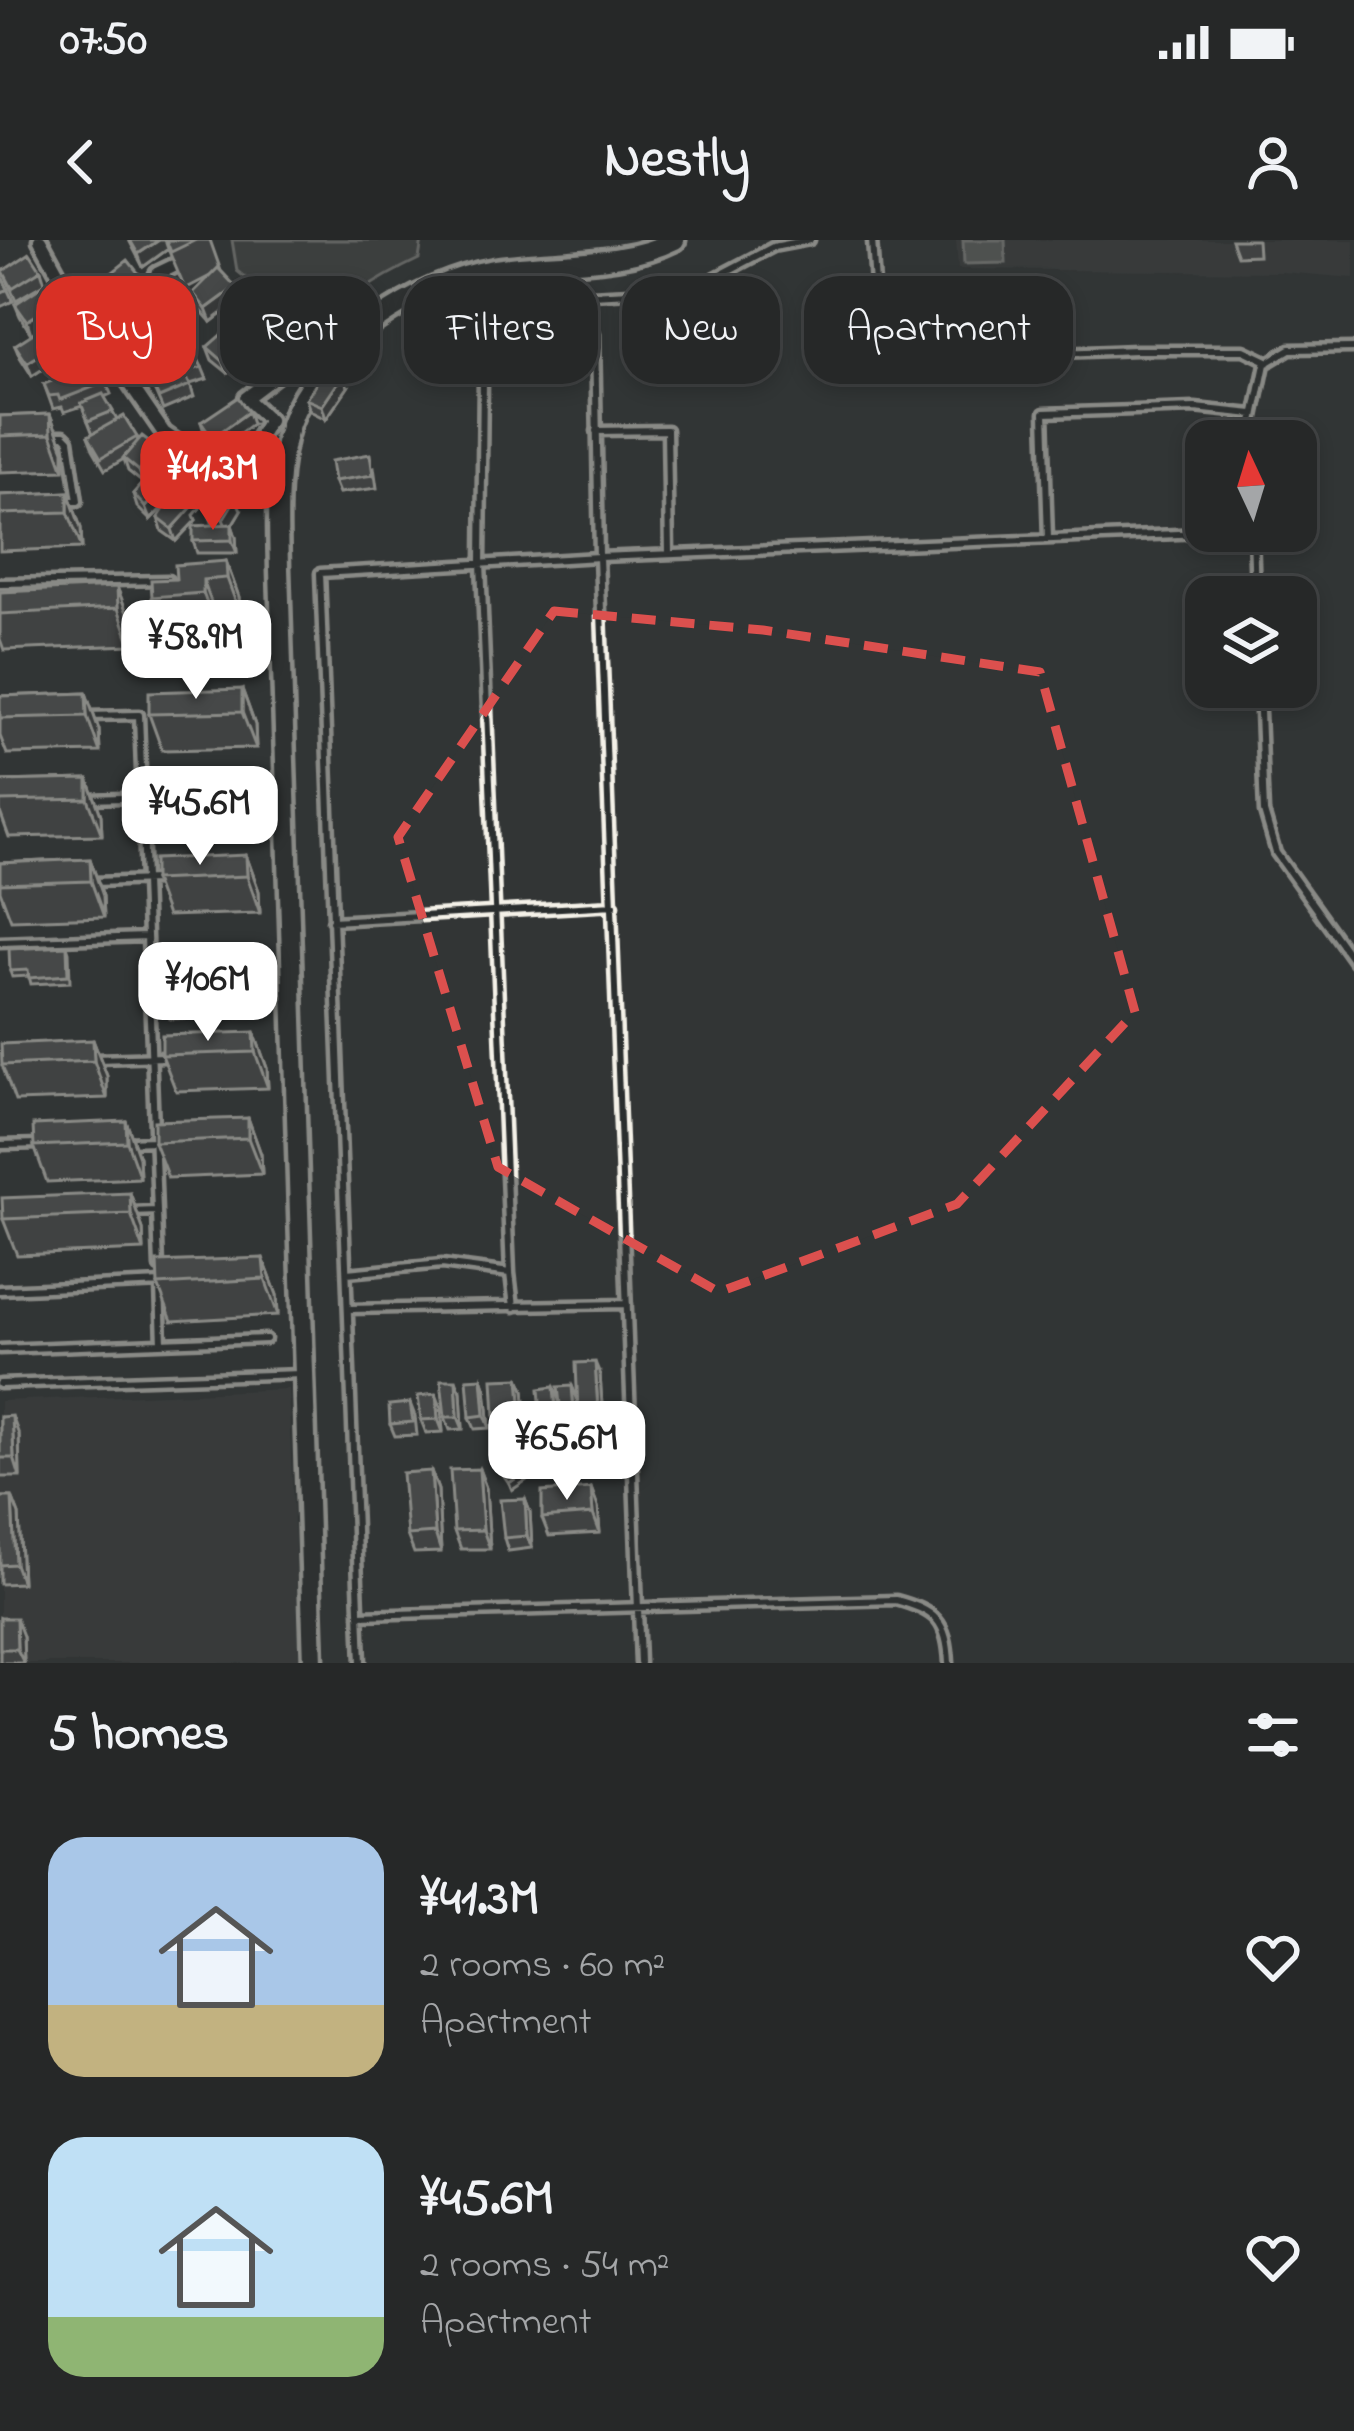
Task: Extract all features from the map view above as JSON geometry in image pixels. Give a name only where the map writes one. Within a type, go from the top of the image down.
[{"type":"street","points":[[40,240],[62,276]]},
{"type":"street","points":[[313,1663],[278,505],[287,436],[310,388],[364,328],[404,302],[490,270],[608,258],[675,240]]},
{"type":"street","points":[[158,276],[205,250]]},
{"type":"street","points":[[131,384],[164,433],[232,481],[278,505]]},
{"type":"street","points":[[232,481],[269,420],[246,398],[264,384]]},
{"type":"lane","points":[[598,295],[692,290],[772,248],[810,240]]},
{"type":"lane","points":[[872,240],[880,360],[1244,350],[1270,362]]},
{"type":"lane","points":[[1252,420],[1265,364],[1290,349],[1354,348]]},
{"type":"lane","points":[[483,384],[481,563],[514,1307]]},
{"type":"lane","points":[[596,384],[640,1663]]},
{"type":"lane","points":[[1048,539],[1044,413],[1195,408],[1253,414]]},
{"type":"lane","points":[[596,431],[667,430],[669,554]]},
{"type":"lane","points":[[43,436],[64,435],[69,440],[78,501],[58,502]]},
{"type":"lane","points":[[361,1663],[320,573],[1185,534]]},
{"type":"lane","points":[[0,583],[177,580]]},
{"type":"lane","points":[[1260,708],[1264,812],[1276,853],[1354,962]]},
{"type":"lane","points":[[69,717],[160,714]]},
{"type":"lane","points":[[139,715],[162,1343]]},
{"type":"lane","points":[[71,800],[164,796]]},
{"type":"lane","points":[[83,882],[167,880]]},
{"type":"lane","points":[[332,921],[614,905]]},
{"type":"lane","points":[[0,942],[147,938]]},
{"type":"lane","points":[[86,1059],[174,1057]]},
{"type":"lane","points":[[110,1142],[176,1140]]},
{"type":"lane","points":[[0,1145],[44,1144]]},
{"type":"lane","points":[[112,1213],[157,1211]]},
{"type":"lane","points":[[347,1274],[442,1264],[510,1273]]},
{"type":"lane","points":[[0,1290],[183,1282]]},
{"type":"lane","points":[[348,1309],[627,1304]]},
{"type":"lane","points":[[0,1349],[266,1339]]},
{"type":"lane","points":[[0,1384],[304,1373]]},
{"type":"lane","points":[[358,1615],[896,1600],[928,1609],[947,1635],[949,1663]]},
{"type":"highlighted area","points":[[554,611],[763,630],[1040,672],[1135,1012],[957,1204],[719,1292],[498,1167],[398,837]]},
{"type":"shaded area","points":[[232,240],[422,240],[419,259],[380,280],[380,276],[243,276],[237,271]]},
{"type":"shaded area","points":[[956,240],[1354,240],[1354,278],[1282,272],[958,269]]},
{"type":"shaded area","points":[[963,240],[1005,240],[1006,263],[964,264]]},
{"type":"shaded area","points":[[288,1389],[300,1663],[0,1663],[0,1401]]},
{"type":"building","points":[[130,240],[159,240],[138,254]]},
{"type":"building","points":[[166,240],[196,240],[171,252]]},
{"type":"building","points":[[30,253],[41,270],[12,288],[3,271]]},
{"type":"building","points":[[128,260],[139,274],[136,276],[108,276]]},
{"type":"building","points":[[218,268],[226,276],[220,276],[220,299],[206,309],[196,290]]},
{"type":"building","points":[[36,290],[36,315],[27,321],[15,304]]},
{"type":"building","points":[[35,332],[36,357],[27,363],[15,345]]},
{"type":"building","points":[[220,336],[220,358],[207,347]]},
{"type":"building","points":[[44,384],[101,384],[60,400],[58,395],[49,396]]},
{"type":"building","points":[[152,384],[190,385],[159,398]]},
{"type":"building","points":[[316,384],[337,384],[322,406],[306,399]]},
{"type":"building","points":[[103,394],[113,411],[88,421],[81,403]]},
{"type":"building","points":[[238,397],[248,412],[212,438],[201,422]]},
{"type":"building","points":[[50,414],[51,434],[0,436],[0,416]]},
{"type":"building","points":[[124,416],[137,437],[101,458],[88,436]]},
{"type":"building","points":[[142,436],[158,448],[139,471],[123,458]]},
{"type":"building","points":[[175,451],[188,464],[168,485],[153,471]]},
{"type":"building","points":[[370,454],[373,475],[334,481],[331,461]]},
{"type":"building","points":[[189,472],[206,482],[189,503],[173,491]]},
{"type":"building","points":[[149,475],[164,488],[145,507],[133,494]]},
{"type":"building","points":[[218,486],[236,498],[223,519],[207,510]]},
{"type":"building","points":[[68,492],[68,512],[0,514],[0,495]]},
{"type":"building","points":[[173,496],[191,508],[172,529],[158,518]]},
{"type":"building","points":[[232,524],[232,540],[193,541],[193,526]]},
{"type":"building","points":[[226,561],[227,578],[203,580],[203,593],[152,597],[151,580],[176,579],[175,565]]},
{"type":"building","points":[[117,587],[118,608],[0,614],[0,592]]},
{"type":"building","points":[[249,611],[251,656],[235,657],[233,612]]},
{"type":"building","points":[[242,689],[242,712],[149,714],[149,692]]},
{"type":"building","points":[[86,693],[87,716],[0,718],[0,696]]},
{"type":"building","points":[[244,772],[244,794],[152,797],[151,775]]},
{"type":"building","points":[[88,779],[88,799],[0,801],[0,781]]},
{"type":"building","points":[[246,855],[247,876],[154,880],[154,859]]},
{"type":"building","points":[[90,859],[91,881],[0,884],[0,863]]},
{"type":"building","points":[[67,946],[68,975],[29,978],[28,970],[10,971],[9,949]]},
{"type":"building","points":[[222,954],[251,958],[251,980],[157,983],[157,962],[184,956],[185,960],[222,959]]},
{"type":"building","points":[[254,1032],[255,1052],[162,1055],[162,1035]]},
{"type":"building","points":[[93,1040],[94,1061],[2,1065],[1,1044]]},
{"type":"building","points":[[248,1118],[248,1138],[154,1142],[154,1121]]},
{"type":"building","points":[[126,1121],[127,1142],[34,1146],[33,1125]]},
{"type":"building","points":[[130,1193],[131,1214],[3,1219],[2,1198]]},
{"type":"building","points":[[263,1258],[265,1279],[158,1285],[157,1262]]},
{"type":"building","points":[[595,1362],[598,1410],[578,1412],[576,1363]]},
{"type":"building","points":[[482,1378],[485,1415],[470,1417],[467,1379]]},
{"type":"building","points":[[519,1378],[522,1415],[495,1415],[493,1379]]},
{"type":"building","points":[[441,1380],[456,1380],[458,1417],[445,1417]]},
{"type":"building","points":[[572,1386],[574,1411],[561,1413],[558,1387]]},
{"type":"building","points":[[554,1387],[556,1411],[541,1413],[539,1389]]},
{"type":"building","points":[[436,1394],[438,1419],[421,1420],[418,1396]]},
{"type":"building","points":[[410,1403],[413,1422],[390,1424],[389,1405]]},
{"type":"building","points":[[12,1416],[14,1458],[0,1458],[0,1417]]},
{"type":"building","points":[[516,1462],[524,1473],[509,1483],[502,1473]]},
{"type":"building","points":[[479,1469],[483,1530],[454,1531],[450,1470]]},
{"type":"building","points":[[431,1471],[435,1533],[407,1535],[402,1473]]},
{"type":"building","points":[[591,1488],[593,1514],[542,1518],[542,1492]]},
{"type":"building","points":[[0,1497],[12,1497],[15,1564],[0,1565]]},
{"type":"building","points":[[525,1499],[527,1536],[504,1538],[500,1500]]},
{"type":"building","points":[[0,1618],[16,1618],[17,1649],[0,1649]]}]
